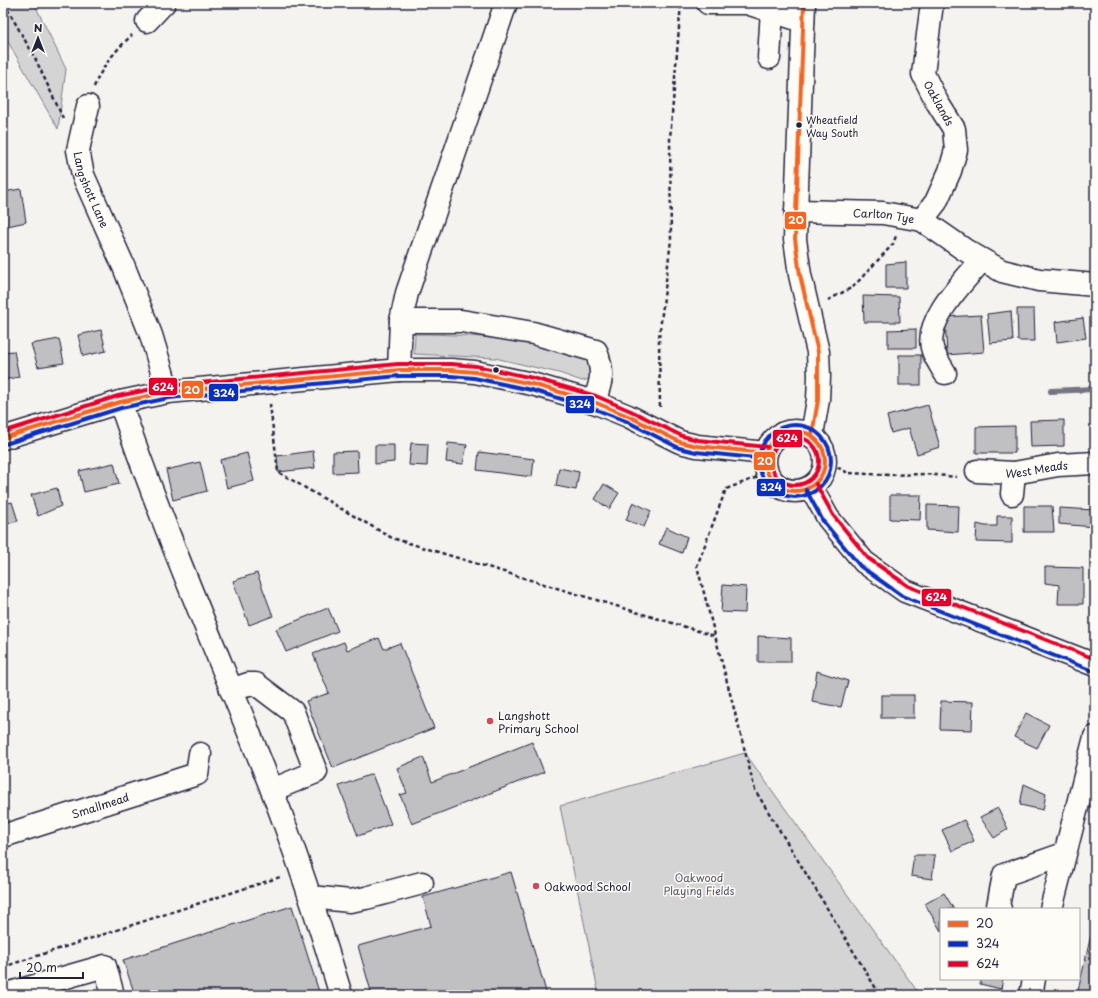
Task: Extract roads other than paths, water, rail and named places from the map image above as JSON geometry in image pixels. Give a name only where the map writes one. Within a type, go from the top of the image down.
[{"type":"street","points":[[147,21],[164,3]]},
{"type":"street","points":[[399,370],[401,321],[407,293],[506,3]]},
{"type":"street","points":[[708,3],[747,4],[772,10],[804,12],[795,239],[800,275],[818,352],[819,376],[812,435]]},
{"type":"street","name":"Oaklands","points":[[913,218],[936,202],[950,172],[956,150],[954,129],[937,102],[923,74],[932,3]]},
{"type":"street","points":[[769,58],[772,10]]},
{"type":"street","name":"Langshott Lane","points":[[88,106],[78,150],[83,175],[124,267],[148,328],[168,392]]},
{"type":"street","name":"Carlton Tye","points":[[796,211],[883,214],[913,218],[1002,271],[1039,280],[1095,285]]},
{"type":"street","points":[[945,373],[933,350],[933,328],[939,314],[982,260]]},
{"type":"street","points":[[401,321],[468,322],[533,333],[596,351],[602,366],[602,380],[594,402]]},
{"type":"street","points":[[3,438],[120,402],[168,392],[399,370],[451,370],[475,372],[532,384],[594,402],[628,416],[680,442],[767,463]]},
{"type":"street","points":[[120,402],[167,530],[272,790],[311,897],[341,995]]},
{"type":"street","points":[[790,431],[801,431],[812,435],[824,450],[826,459],[822,475],[811,487],[801,491],[786,490],[773,482],[767,463],[771,443],[779,435],[790,431]]},
{"type":"street","name":"West Meads","points":[[977,471],[1014,473],[1058,465],[1095,463]]},
{"type":"street","points":[[1012,494],[1014,473]]},
{"type":"street","points":[[811,487],[828,518],[864,562],[905,591],[1095,665]]},
{"type":"street","points":[[231,690],[248,684],[256,684],[293,712],[316,772],[272,790]]},
{"type":"street","points":[[1051,908],[1095,737]]},
{"type":"street","name":"Smallmead","points":[[3,836],[198,764]]},
{"type":"street","points":[[999,908],[998,906],[1004,875],[1064,854]]},
{"type":"street","points":[[311,897],[350,901],[422,883]]},
{"type":"street","points":[[3,995],[105,966],[113,995]]},
{"type":"street","points":[[1031,995],[1034,980]]},
{"type":"waterway","points":[[1051,391],[1095,389]]},
{"type":"place","name":"Wheatfield Way South","points":[[799,125]]},
{"type":"place","name":"Langshott Primary School","points":[[490,721]]},
{"type":"place","name":"Oakwood School","points":[[536,886]]},
{"type":"park label","name":"Oakwood Playing Fields","points":[[699,883]]}]
